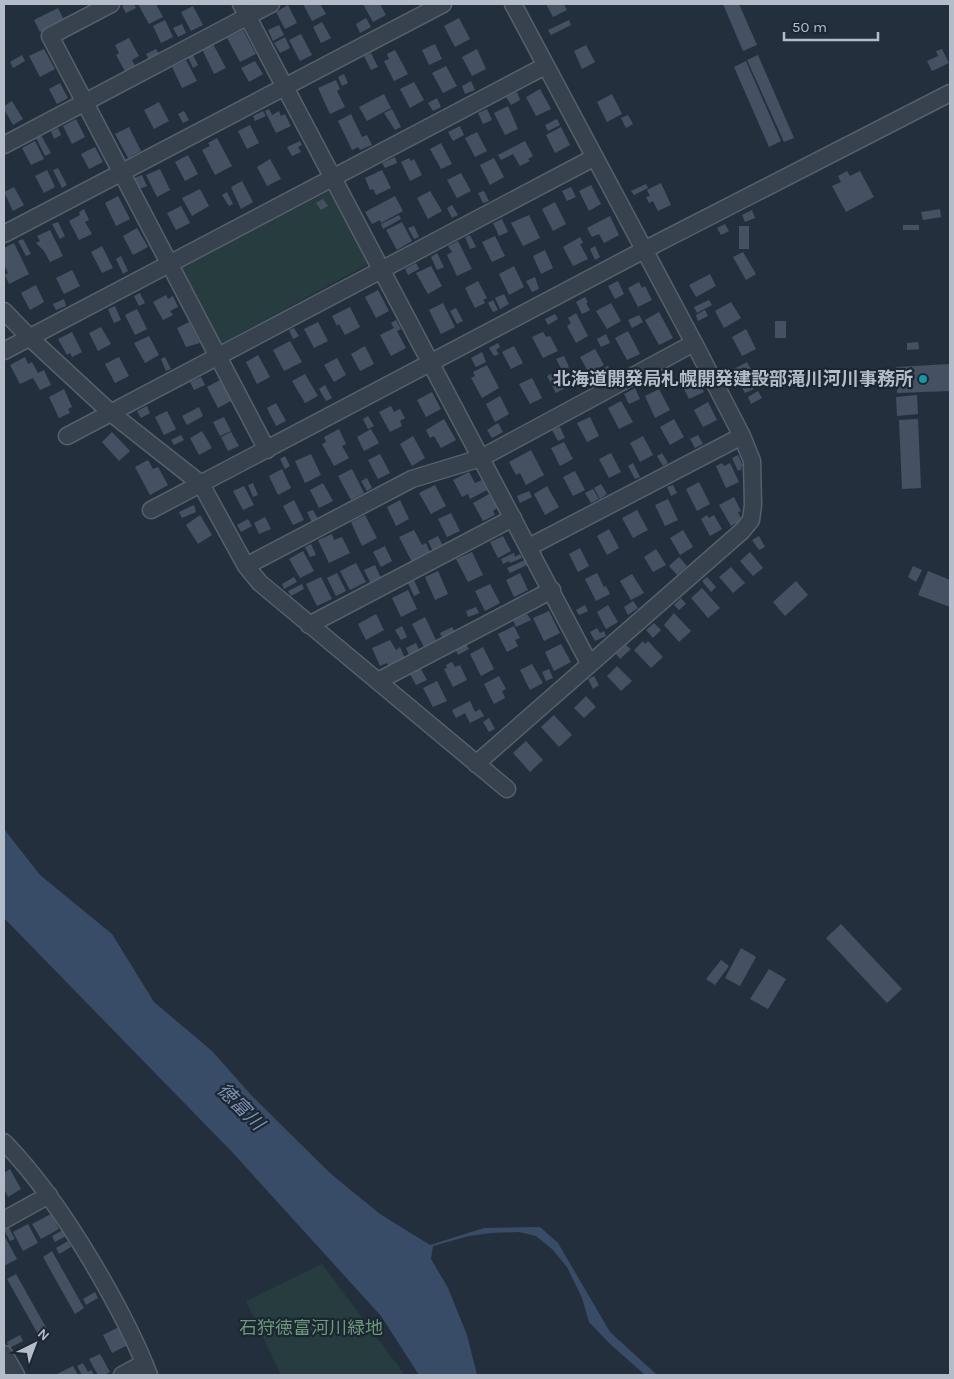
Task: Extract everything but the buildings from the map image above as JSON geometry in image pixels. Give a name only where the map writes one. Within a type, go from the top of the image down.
[{"type":"street","points":[[111,4],[50,36],[267,450]]},
{"type":"street","points":[[4,145],[85,103],[244,10],[271,4]]},
{"type":"street","points":[[4,234],[443,4]]},
{"type":"street","points":[[476,764],[742,531],[751,520],[753,505],[752,460],[742,436],[513,4]]},
{"type":"street","points":[[244,10],[590,663]]},
{"type":"street","points":[[4,351],[546,66]]},
{"type":"street","points":[[151,510],[644,250],[950,93]]},
{"type":"street","points":[[67,436],[595,157]]},
{"type":"street","points":[[4,311],[30,338],[111,413],[201,484],[246,566],[260,584],[507,789]]},
{"type":"street","points":[[246,566],[412,479],[481,458],[694,343]]},
{"type":"street","points":[[528,547],[742,436]]},
{"type":"street","points":[[309,625],[513,518]]},
{"type":"street","points":[[378,681],[552,590]]},
{"type":"street","points":[[4,1142],[49,1196],[116,1302],[146,1369],[122,1375]]},
{"type":"street","points":[[4,1220],[49,1196]]},
{"type":"street","points":[[4,1354],[16,1375]]},
{"type":"green space","points":[[330,191],[368,264],[221,344],[180,267]]},
{"type":"green space","name":"石狩徳富河川緑地","points":[[322,1264],[405,1375],[281,1375],[246,1301]]},
{"type":"water","name":"徳富川","points":[[4,829],[40,875],[112,934],[154,1002],[212,1051],[252,1096],[331,1174],[380,1214],[430,1245],[484,1228],[540,1227],[558,1243],[610,1332],[657,1375],[645,1375],[609,1343],[589,1322],[582,1298],[567,1267],[552,1249],[536,1236],[519,1232],[469,1236],[433,1246],[431,1259],[448,1288],[467,1335],[477,1375],[419,1375],[381,1316],[233,1153],[4,918]]},
{"type":"place","name":"北海道開発局札幌開発建設部滝川河川事務所","points":[[923,379]]}]
